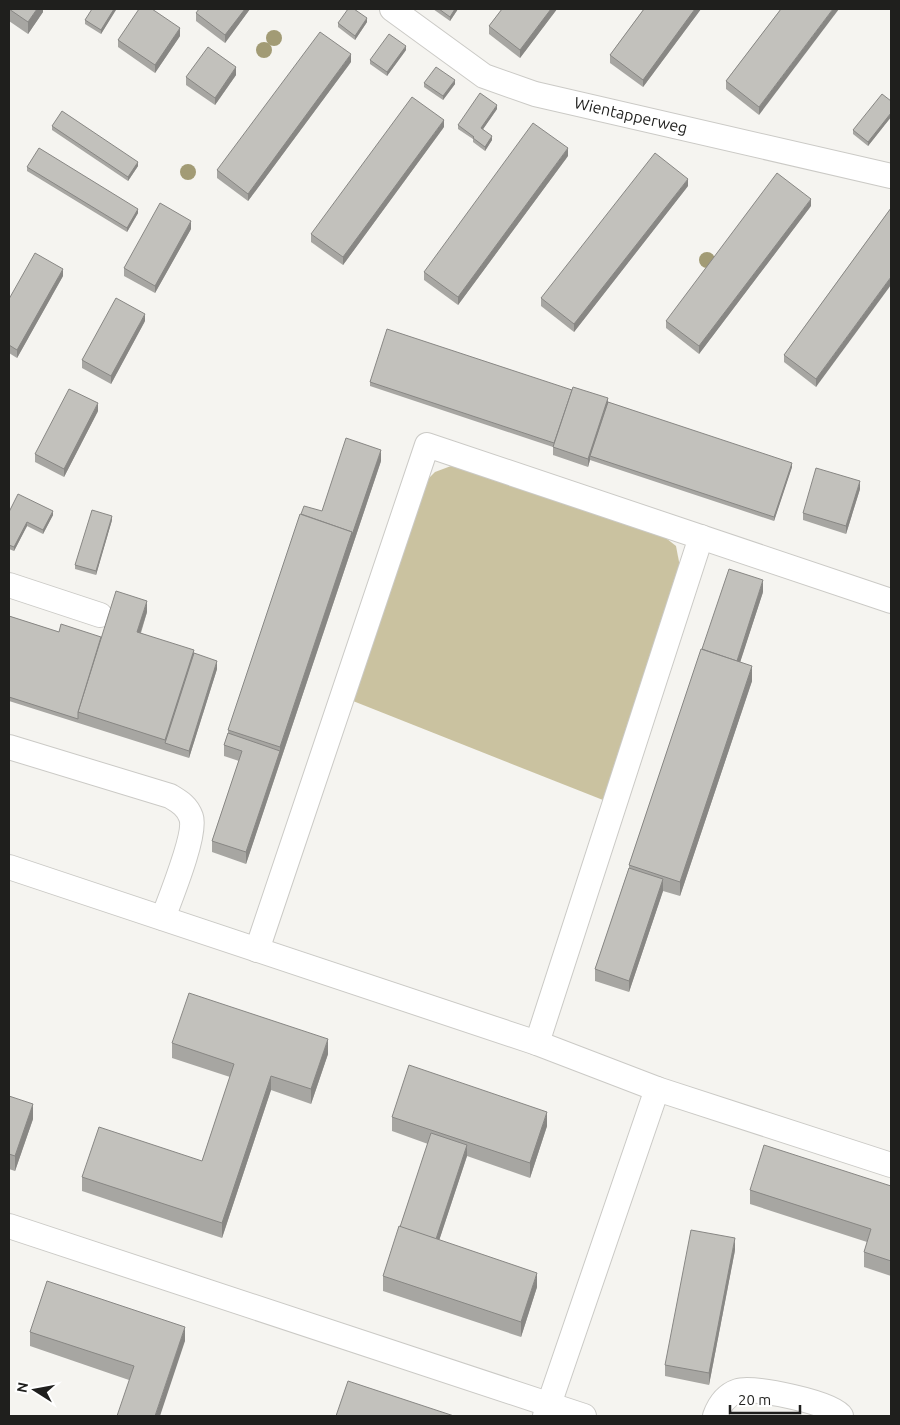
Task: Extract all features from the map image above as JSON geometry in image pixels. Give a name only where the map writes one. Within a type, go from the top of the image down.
[{"type":"street","name":"Wientapperweg","points":[[392,9],[484,76],[535,94],[891,176]]},
{"type":"street","points":[[257,950],[427,445],[891,601]]},
{"type":"street","points":[[537,1043],[700,537]]},
{"type":"street","points":[[9,585],[100,615]]},
{"type":"street","points":[[9,747],[170,796],[184,804],[192,819],[191,835],[163,918]]},
{"type":"street","points":[[9,867],[537,1043],[657,1089],[891,1165]]},
{"type":"street","points":[[547,1410],[657,1089]]},
{"type":"street","points":[[9,1226],[547,1410],[584,1416]]},
{"type":"street","points":[[715,1416],[724,1399],[738,1390],[753,1390],[825,1405],[841,1416]]},
{"type":"shaded area","points":[[451,466],[459,467],[662,535],[676,546],[680,567],[603,800],[353,701],[425,482],[435,472]]},
{"type":"building","points":[[9,9],[37,9],[28,22]]},
{"type":"building","points":[[92,9],[114,9],[101,30],[85,20]]},
{"type":"building","points":[[139,9],[152,9],[180,28],[155,65],[118,40]]},
{"type":"building","points":[[199,9],[245,9],[225,35],[196,13]]},
{"type":"building","points":[[348,9],[354,9],[367,18],[355,36],[338,23]]},
{"type":"building","points":[[439,9],[455,9],[450,17]]},
{"type":"building","points":[[502,9],[551,9],[520,50],[489,26]]},
{"type":"building","points":[[644,9],[695,9],[643,80],[610,55]]},
{"type":"building","points":[[781,9],[833,9],[759,107],[726,81]]},
{"type":"building","points":[[320,32],[351,54],[248,194],[217,170]]},
{"type":"building","points":[[389,34],[406,46],[387,72],[370,60]]},
{"type":"building","points":[[208,47],[236,67],[215,98],[186,77]]},
{"type":"building","points":[[436,67],[455,80],[443,96],[424,83]]},
{"type":"building","points":[[480,93],[497,105],[481,128],[492,136],[485,147],[458,125]]},
{"type":"building","points":[[882,94],[891,101],[891,113],[868,142],[853,130]]},
{"type":"building","points":[[412,97],[444,120],[343,257],[311,234]]},
{"type":"building","points":[[62,111],[138,162],[128,177],[52,126]]},
{"type":"building","points":[[533,123],[568,148],[458,297],[424,272]]},
{"type":"building","points":[[39,148],[138,209],[127,228],[27,167]]},
{"type":"building","points":[[655,153],[688,179],[574,324],[541,298]]},
{"type":"building","points":[[777,173],[811,199],[699,346],[666,321]]},
{"type":"building","points":[[160,203],[191,221],[155,286],[124,268]]},
{"type":"building","points":[[891,208],[891,277],[816,379],[784,355]]},
{"type":"building","points":[[35,253],[63,269],[17,350],[9,345],[9,299]]},
{"type":"building","points":[[116,298],[145,314],[111,376],[82,360]]},
{"type":"building","points":[[387,329],[572,390],[554,443],[370,382]]},
{"type":"building","points":[[573,387],[608,398],[588,459],[553,447]]},
{"type":"building","points":[[69,389],[98,403],[64,469],[35,454]]},
{"type":"building","points":[[608,402],[792,463],[774,517],[590,456]]},
{"type":"building","points":[[346,438],[381,450],[352,535],[352,532],[301,514],[304,506],[322,511]]},
{"type":"building","points":[[816,468],[860,481],[846,526],[803,513]]},
{"type":"building","points":[[18,494],[53,511],[43,530],[27,522],[14,547],[9,545],[9,512]]},
{"type":"building","points":[[92,510],[112,516],[96,571],[75,565]]},
{"type":"building","points":[[300,514],[352,532],[280,747],[228,730]]},
{"type":"building","points":[[729,569],[763,580],[737,661],[702,649]]},
{"type":"building","points":[[116,591],[147,601],[137,632],[194,650],[165,740],[78,712]]},
{"type":"building","points":[[9,616],[59,632],[61,624],[101,637],[78,712],[78,719],[9,697]]},
{"type":"building","points":[[701,649],[752,666],[680,882],[629,865]]},
{"type":"building","points":[[194,653],[217,661],[189,751],[165,743]]},
{"type":"building","points":[[228,733],[280,751],[246,852],[212,841],[242,751],[224,745]]},
{"type":"building","points":[[629,868],[663,879],[629,981],[595,969]]},
{"type":"building","points":[[189,993],[328,1039],[311,1089],[271,1076],[222,1223],[82,1177],[99,1127],[202,1161],[234,1064],[172,1043]]},
{"type":"building","points":[[409,1065],[547,1112],[530,1163],[392,1117]]},
{"type":"building","points":[[9,1096],[33,1104],[15,1156],[9,1154]]},
{"type":"building","points":[[431,1133],[467,1145],[436,1239],[400,1227]]},
{"type":"building","points":[[764,1145],[891,1186],[891,1261],[864,1252],[871,1229],[750,1190]]},
{"type":"building","points":[[399,1226],[537,1273],[521,1322],[383,1276]]},
{"type":"building","points":[[691,1230],[735,1238],[709,1373],[665,1365]]},
{"type":"building","points":[[47,1281],[185,1327],[155,1416],[117,1416],[134,1366],[30,1332]]},
{"type":"building","points":[[348,1381],[454,1416],[336,1416]]}]
